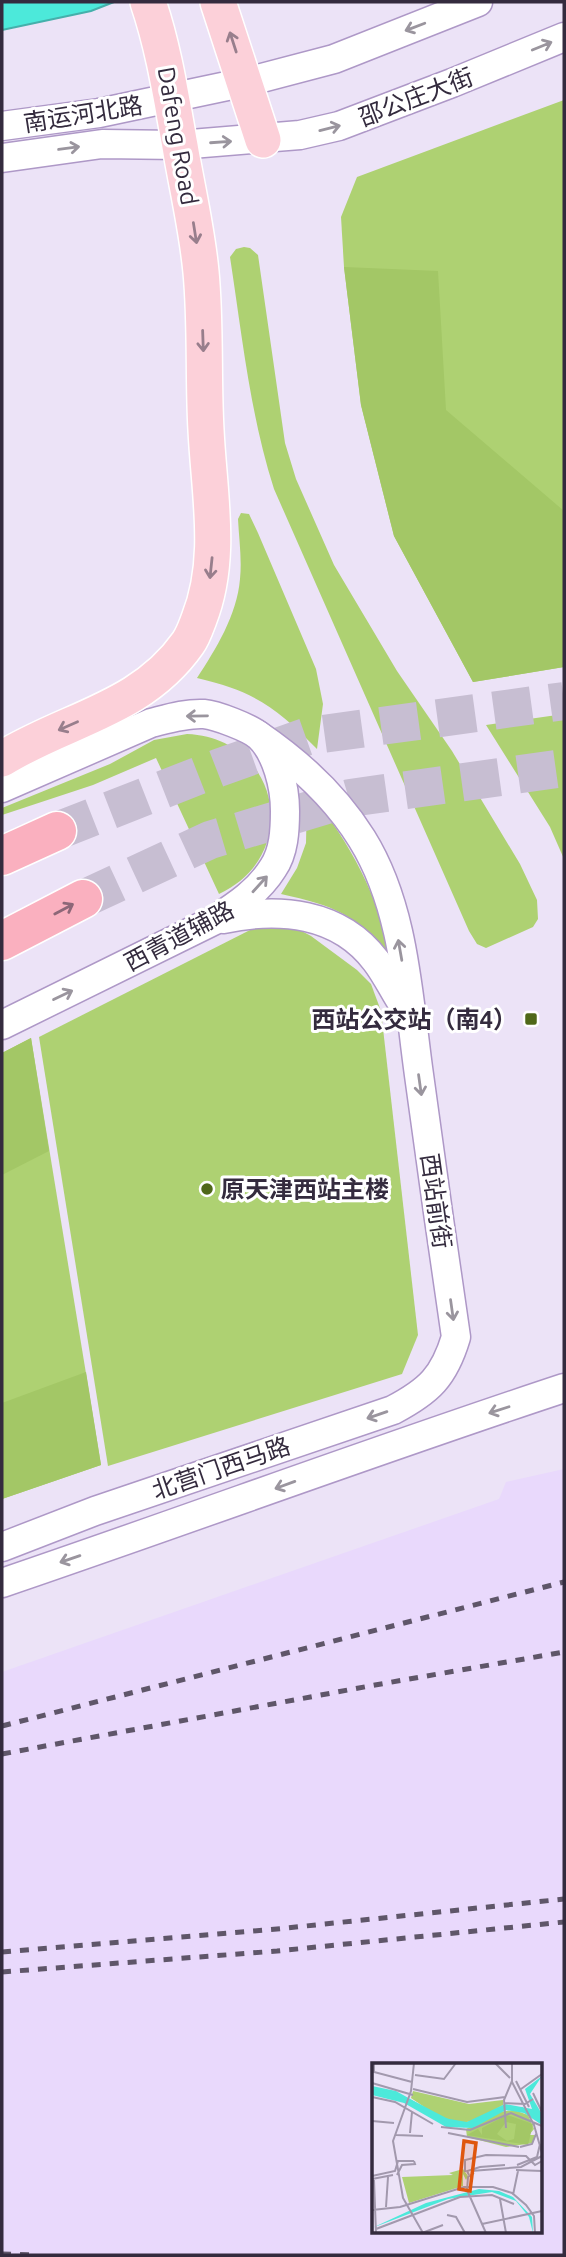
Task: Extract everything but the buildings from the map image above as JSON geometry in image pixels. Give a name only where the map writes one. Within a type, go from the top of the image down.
[{"type":"highway","points":[[2,856],[57,831]]},
{"type":"highway","points":[[2,941],[83,899]]},
{"type":"main road","points":[[218,2],[263,140]]},
{"type":"main road","name":"Dafeng Road","points":[[2,759],[18,748],[123,702],[169,665],[190,641],[206,600],[213,550],[201,273],[173,99],[151,10]]},
{"type":"street","points":[[246,82],[334,59],[478,2]]},
{"type":"street","name":"邵公庄大街","points":[[263,140],[339,126],[564,37]]},
{"type":"street","name":"南运河北路","points":[[2,126],[173,99],[246,82]]},
{"type":"street","name":"南运河北路","points":[[2,158],[102,144],[179,145],[263,140]]},
{"type":"street","points":[[2,788],[151,723],[177,717],[204,714],[258,735]]},
{"type":"street","name":"西青道辅路","points":[[2,1025],[213,921],[240,904],[260,886],[275,866],[283,842],[285,804],[274,760],[258,735]]},
{"type":"street","name":"西站前街","points":[[258,735],[306,771],[363,840],[381,876],[390,905],[400,944],[456,1337],[449,1362],[435,1381]]},
{"type":"street","points":[[213,921],[264,912],[307,916],[326,922],[346,932],[375,958],[411,1017]]},
{"type":"street","name":"北营门西马路","points":[[2,1547],[95,1511],[393,1410],[420,1396],[435,1381]]},
{"type":"street","points":[[2,1583],[193,1518],[436,1430],[564,1388]]},
{"type":"shaded area","points":[[2,2],[114,2],[91,11],[2,30]]},
{"type":"shaded area","points":[[564,100],[564,667],[473,682],[394,536],[361,405],[344,267],[341,217],[357,177]]},
{"type":"shaded area","points":[[250,248],[258,255],[285,443],[296,479],[334,565],[397,671],[452,751],[520,864],[537,900],[538,919],[533,927],[486,948],[477,944],[469,931],[274,489],[253,403],[230,257],[236,249]]},
{"type":"shaded area","points":[[344,267],[438,271],[446,410],[564,511],[564,667],[473,682],[394,536],[361,405]]},
{"type":"shaded area","points":[[241,513],[249,514],[316,669],[323,704],[317,749],[289,722],[263,703],[234,689],[197,678],[218,643],[235,606],[241,572],[238,519]]},
{"type":"shaded area","points":[[564,714],[564,859],[550,827],[486,725]]},
{"type":"shaded area","points":[[187,734],[219,740],[243,755],[260,776],[269,801],[270,827],[263,853],[246,876],[219,894],[156,758],[93,785],[2,815],[2,808],[110,764],[154,740]]},
{"type":"shaded area","points":[[309,795],[312,795],[339,832],[371,891],[390,957],[366,930],[342,914],[281,894],[297,868],[306,843]]},
{"type":"shaded area","points":[[277,925],[296,928],[311,936],[357,970],[371,984],[381,1011],[418,1335],[402,1374],[108,1466],[39,1037],[254,928]]},
{"type":"shaded area","points":[[31,1038],[101,1465],[2,1499],[2,1053]]},
{"type":"shaded area","points":[[31,1038],[49,1151],[2,1175],[2,1053]]},
{"type":"shaded area","points":[[86,1372],[101,1465],[2,1499],[2,1403]]},
{"type":"shaded area","points":[[564,1469],[564,2255],[2,2255],[2,1672],[499,1499],[506,1482]]},
{"type":"tunnel","points":[[57,831],[308,736],[564,701]]},
{"type":"tunnel","points":[[83,899],[210,840],[350,798],[564,768]]},
{"type":"railway","points":[[2,1726],[564,1582]]},
{"type":"railway","points":[[2,1754],[564,1652]]},
{"type":"railway","points":[[2,1952],[277,1929],[564,1899]]},
{"type":"railway","points":[[2,1972],[277,1951],[564,1922]]},
{"type":"railway","points":[[2,2254],[36,2255]]},
{"type":"place","name":"西站公交站（南4）","points":[[531,1019]]},
{"type":"place","name":"原天津西站主楼","points":[[207,1189]]}]
